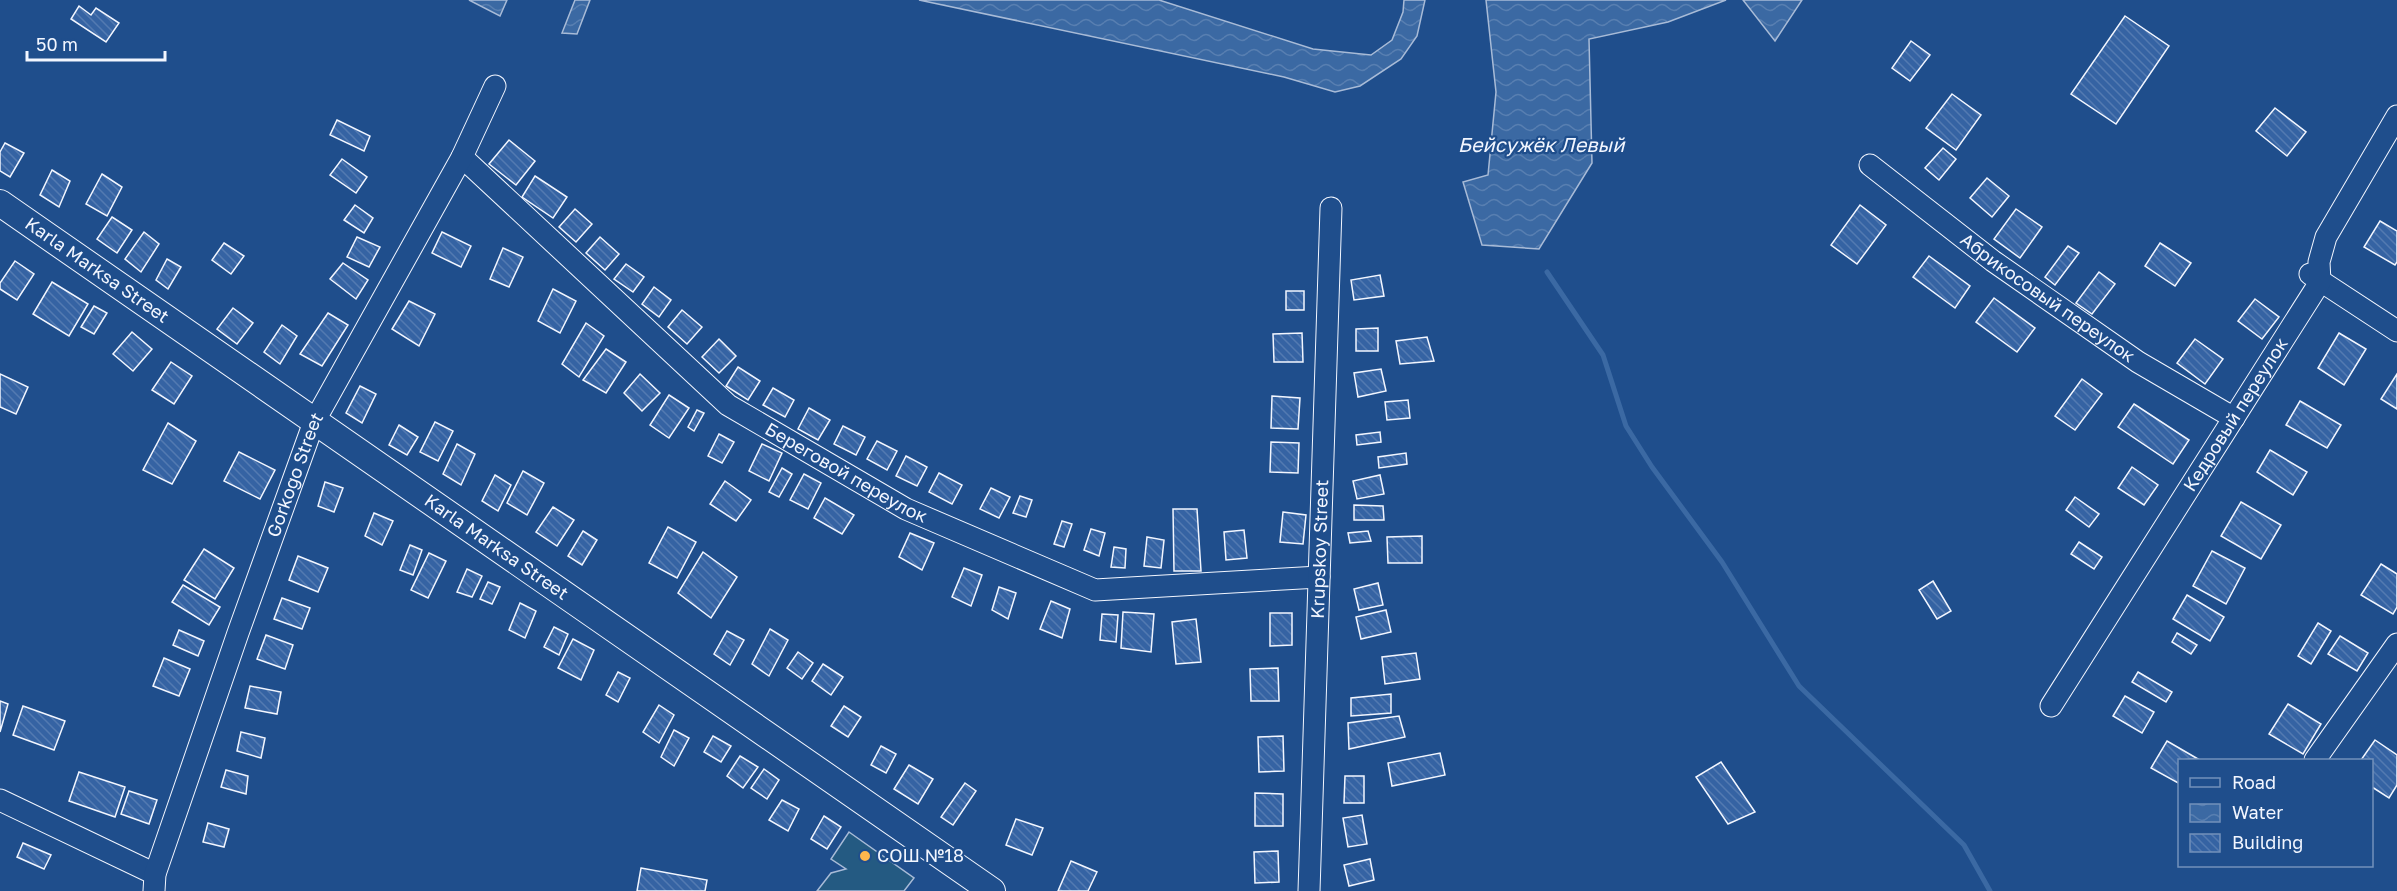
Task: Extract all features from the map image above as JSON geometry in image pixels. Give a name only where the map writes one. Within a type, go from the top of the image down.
[{"type":"main road","name":"Karla Marksa Street","points":[[0,203],[992,891]]},
{"type":"street","name":"Gorkogo Street","points":[[155,882],[238,633],[314,422],[462,157],[495,86]]},
{"type":"street","name":"Кедровый переулок","points":[[2051,706],[2234,418],[2313,276],[2326,237],[2397,116]]},
{"type":"street","name":"Береговой переулок","points":[[462,157],[728,405],[906,509],[1095,590],[1319,577]]},
{"type":"street","name":"Абрикосовый переулок","points":[[1870,165],[1994,261],[2138,362],[2234,418]]},
{"type":"street","name":"Krupskoy Street","points":[[1309,891],[1331,208]]},
{"type":"street","points":[[2313,276],[2397,331]]},
{"type":"street","points":[[2316,759],[2397,644]]},
{"type":"street","points":[[0,800],[155,882]]},
{"type":"shaded area","name":"СОШ №18","points":[[849,832],[914,878],[904,891],[817,891],[831,873],[846,869],[831,859]]},
{"type":"water","points":[[469,0],[507,0],[500,16]]},
{"type":"water","points":[[575,0],[590,0],[577,34],[562,33]]},
{"type":"water","points":[[919,0],[1159,0],[1313,49],[1371,55],[1392,40],[1403,12],[1404,0],[1425,0],[1417,36],[1401,59],[1360,86],[1335,92],[1284,77]]},
{"type":"water","name":"Бейсужёк Левый","points":[[1486,0],[1726,0],[1668,22],[1589,39],[1592,163],[1539,249],[1482,245],[1463,182],[1488,175],[1496,92]]},
{"type":"water","points":[[1743,0],[1802,0],[1775,41]]},
{"type":"building","points":[[79,6],[91,15],[96,8],[119,23],[106,42],[71,19]]},
{"type":"building","points":[[2125,16],[2169,46],[2116,124],[2071,94]]},
{"type":"building","points":[[1911,41],[1930,55],[1910,81],[1892,68]]},
{"type":"building","points":[[1952,94],[1981,115],[1956,150],[1926,128]]},
{"type":"building","points":[[2275,108],[2306,132],[2287,156],[2256,131]]},
{"type":"building","points":[[337,120],[370,136],[364,151],[330,135]]},
{"type":"building","points":[[509,140],[535,161],[516,185],[489,164]]},
{"type":"building","points":[[5,143],[24,153],[10,177],[0,171],[0,152]]},
{"type":"building","points":[[1943,148],[1956,159],[1939,180],[1925,168]]},
{"type":"building","points":[[342,159],[367,177],[356,193],[330,175]]},
{"type":"building","points":[[52,170],[70,181],[59,207],[40,195]]},
{"type":"building","points":[[102,174],[122,187],[107,216],[86,204]]},
{"type":"building","points":[[535,176],[567,197],[553,218],[522,197]]},
{"type":"building","points":[[1987,178],[2009,196],[1992,217],[1970,198]]},
{"type":"building","points":[[355,205],[373,218],[364,233],[344,220]]},
{"type":"building","points":[[1860,205],[1886,225],[1857,264],[1831,245]]},
{"type":"building","points":[[575,209],[592,224],[576,242],[559,227]]},
{"type":"building","points":[[2016,209],[2042,227],[2020,258],[1994,239]]},
{"type":"building","points":[[112,217],[132,230],[117,253],[97,239]]},
{"type":"building","points":[[2380,221],[2397,231],[2397,262],[2395,265],[2364,247]]},
{"type":"building","points":[[144,232],[159,244],[141,272],[125,259]]},
{"type":"building","points":[[442,232],[471,246],[461,267],[432,253]]},
{"type":"building","points":[[357,237],[380,247],[369,267],[347,257]]},
{"type":"building","points":[[600,237],[619,254],[605,270],[586,253]]},
{"type":"building","points":[[224,243],[244,256],[231,274],[212,260]]},
{"type":"building","points":[[2160,243],[2191,263],[2175,286],[2145,266]]},
{"type":"building","points":[[2068,246],[2079,253],[2055,285],[2045,277]]},
{"type":"building","points":[[503,248],[523,257],[509,287],[490,279]]},
{"type":"building","points":[[1929,256],[1970,286],[1955,308],[1913,277]]},
{"type":"building","points":[[167,259],[181,267],[168,289],[156,280]]},
{"type":"building","points":[[15,261],[34,274],[17,300],[0,289],[0,283]]},
{"type":"building","points":[[343,263],[368,280],[356,299],[330,279]]},
{"type":"building","points":[[626,264],[644,277],[633,292],[614,279]]},
{"type":"building","points":[[2099,272],[2115,284],[2092,314],[2076,303]]},
{"type":"building","points":[[1380,275],[1384,296],[1354,300],[1351,280]]},
{"type":"building","points":[[52,282],[88,304],[69,336],[33,314]]},
{"type":"building","points":[[654,287],[671,300],[659,317],[642,304]]},
{"type":"building","points":[[553,289],[576,301],[560,333],[538,321]]},
{"type":"building","points":[[1286,291],[1304,291],[1304,310],[1286,310]]},
{"type":"building","points":[[1994,298],[2035,328],[2017,352],[1976,322]]},
{"type":"building","points":[[2255,299],[2279,317],[2262,339],[2238,321]]},
{"type":"building","points":[[409,301],[435,314],[419,346],[392,329]]},
{"type":"building","points":[[94,306],[107,313],[94,334],[81,327]]},
{"type":"building","points":[[233,308],[253,323],[237,344],[217,329]]},
{"type":"building","points":[[682,310],[702,327],[687,344],[668,327]]},
{"type":"building","points":[[328,313],[348,325],[322,366],[300,354]]},
{"type":"building","points":[[586,323],[604,336],[579,377],[562,364]]},
{"type":"building","points":[[282,325],[297,336],[280,364],[264,352]]},
{"type":"building","points":[[1378,328],[1378,351],[1356,351],[1356,329]]},
{"type":"building","points":[[132,332],[152,349],[133,371],[113,354]]},
{"type":"building","points":[[1302,333],[1303,362],[1274,362],[1273,334]]},
{"type":"building","points":[[2339,333],[2366,349],[2344,385],[2318,368]]},
{"type":"building","points":[[1427,337],[1434,361],[1400,364],[1396,341]]},
{"type":"building","points":[[719,339],[736,356],[719,373],[702,357]]},
{"type":"building","points":[[2195,339],[2223,359],[2205,384],[2177,363]]},
{"type":"building","points":[[606,349],[626,362],[606,393],[583,380]]},
{"type":"building","points":[[171,362],[192,376],[174,404],[152,390]]},
{"type":"building","points":[[738,367],[760,381],[748,400],[726,386]]},
{"type":"building","points":[[1381,369],[1386,391],[1358,397],[1354,373]]},
{"type":"building","points":[[0,374],[28,387],[16,414],[0,407]]},
{"type":"building","points":[[640,374],[660,393],[642,411],[624,393]]},
{"type":"building","points":[[2397,374],[2397,409],[2381,399]]},
{"type":"building","points":[[2082,379],[2102,394],[2075,430],[2055,416]]},
{"type":"building","points":[[360,386],[376,394],[362,423],[346,413]]},
{"type":"building","points":[[773,388],[794,400],[785,417],[763,405]]},
{"type":"building","points":[[669,395],[689,408],[669,438],[650,425]]},
{"type":"building","points":[[1272,396],[1300,398],[1298,429],[1271,428]]},
{"type":"building","points":[[1408,400],[1410,418],[1387,420],[1385,402]]},
{"type":"building","points":[[2300,401],[2341,425],[2327,448],[2286,425]]},
{"type":"building","points":[[2134,404],[2189,440],[2173,464],[2118,427]]},
{"type":"building","points":[[809,408],[830,420],[818,440],[798,429]]},
{"type":"building","points":[[697,410],[704,413],[694,431],[688,427]]},
{"type":"building","points":[[435,422],[453,431],[438,461],[420,452]]},
{"type":"building","points":[[168,423],[196,441],[172,484],[143,470]]},
{"type":"building","points":[[399,425],[418,437],[407,455],[389,445]]},
{"type":"building","points":[[843,426],[865,437],[856,455],[834,444]]},
{"type":"building","points":[[1380,432],[1381,442],[1357,445],[1356,435]]},
{"type":"building","points":[[719,434],[734,442],[722,463],[708,456]]},
{"type":"building","points":[[877,441],[897,451],[887,470],[867,459]]},
{"type":"building","points":[[1271,442],[1299,443],[1298,473],[1270,472]]},
{"type":"building","points":[[457,444],[475,454],[461,485],[443,474]]},
{"type":"building","points":[[762,444],[782,453],[769,481],[749,471]]},
{"type":"building","points":[[2270,450],[2307,472],[2293,495],[2257,472]]},
{"type":"building","points":[[239,452],[275,470],[260,499],[224,481]]},
{"type":"building","points":[[1406,453],[1407,464],[1379,468],[1378,457]]},
{"type":"building","points":[[906,456],[927,467],[917,486],[896,476]]},
{"type":"building","points":[[2132,467],[2158,485],[2144,505],[2118,488]]},
{"type":"building","points":[[782,468],[792,474],[779,497],[769,492]]},
{"type":"building","points":[[523,471],[544,483],[527,515],[507,503]]},
{"type":"building","points":[[939,473],[962,485],[952,504],[929,492]]},
{"type":"building","points":[[804,474],[821,483],[808,509],[790,500]]},
{"type":"building","points":[[495,475],[511,485],[498,511],[482,501]]},
{"type":"building","points":[[1380,475],[1384,494],[1357,499],[1353,481]]},
{"type":"building","points":[[725,481],[751,500],[736,521],[710,504]]},
{"type":"building","points":[[325,482],[343,488],[334,512],[318,506]]},
{"type":"building","points":[[991,488],[1010,497],[999,518],[980,509]]},
{"type":"building","points":[[1020,496],[1032,500],[1026,517],[1013,513]]},
{"type":"building","points":[[2075,497],[2099,514],[2089,527],[2066,510]]},
{"type":"building","points":[[825,498],[854,515],[842,534],[814,518]]},
{"type":"building","points":[[2241,502],[2281,525],[2261,559],[2221,536]]},
{"type":"building","points":[[1354,505],[1383,506],[1384,520],[1354,520]]},
{"type":"building","points":[[553,507],[574,520],[557,546],[536,532]]},
{"type":"building","points":[[1173,509],[1197,509],[1201,571],[1174,571]]},
{"type":"building","points":[[1283,512],[1306,515],[1303,544],[1280,542]]},
{"type":"building","points":[[374,513],[393,521],[382,545],[365,536]]},
{"type":"building","points":[[1062,521],[1072,524],[1064,547],[1054,544]]},
{"type":"building","points":[[668,527],[696,542],[677,578],[649,563]]},
{"type":"building","points":[[1091,529],[1105,533],[1099,556],[1084,550]]},
{"type":"building","points":[[1244,530],[1247,558],[1226,560],[1224,532]]},
{"type":"building","points":[[583,531],[597,540],[582,565],[568,556]]},
{"type":"building","points":[[1368,531],[1371,541],[1350,543],[1348,533]]},
{"type":"building","points":[[910,533],[934,543],[922,570],[899,557]]},
{"type":"building","points":[[1422,536],[1422,563],[1388,563],[1387,537]]},
{"type":"building","points":[[1147,537],[1164,540],[1161,568],[1144,566]]},
{"type":"building","points":[[2079,542],[2102,557],[2094,569],[2071,554]]},
{"type":"building","points":[[410,545],[422,550],[413,575],[400,570]]},
{"type":"building","points":[[1114,547],[1126,549],[1125,568],[1111,567]]},
{"type":"building","points":[[204,549],[234,568],[215,599],[184,580]]},
{"type":"building","points":[[2212,551],[2245,568],[2226,604],[2193,586]]},
{"type":"building","points":[[703,552],[737,577],[711,618],[678,593]]},
{"type":"building","points":[[429,553],[446,561],[428,598],[411,590]]},
{"type":"building","points":[[298,556],[328,568],[318,592],[289,580]]},
{"type":"building","points":[[2381,564],[2397,574],[2397,607],[2393,614],[2361,595]]},
{"type":"building","points":[[964,568],[982,575],[971,606],[952,597]]},
{"type":"building","points":[[467,569],[482,576],[472,597],[457,592]]},
{"type":"building","points":[[1933,581],[1951,611],[1937,619],[1919,590]]},
{"type":"building","points":[[488,582],[500,587],[492,604],[480,599]]},
{"type":"building","points":[[1378,583],[1383,605],[1359,610],[1354,589]]},
{"type":"building","points":[[183,585],[220,607],[209,625],[172,602]]},
{"type":"building","points":[[999,587],[1016,593],[1008,619],[992,610]]},
{"type":"building","points":[[2187,595],[2224,617],[2210,641],[2173,619]]},
{"type":"building","points":[[282,598],[310,608],[302,629],[274,619]]},
{"type":"building","points":[[1051,601],[1070,609],[1062,638],[1040,629]]},
{"type":"building","points":[[520,603],[536,611],[525,638],[509,630]]},
{"type":"building","points":[[1386,610],[1391,632],[1361,639],[1356,617]]},
{"type":"building","points":[[1123,612],[1154,614],[1151,652],[1121,648]]},
{"type":"building","points":[[1270,613],[1292,613],[1292,645],[1270,646]]},
{"type":"building","points":[[1102,614],[1118,615],[1116,642],[1100,640]]},
{"type":"building","points":[[1196,619],[1201,662],[1176,664],[1172,622]]},
{"type":"building","points":[[2318,623],[2331,631],[2311,664],[2298,656]]},
{"type":"building","points":[[554,627],[568,634],[559,655],[544,647]]},
{"type":"building","points":[[770,629],[788,640],[769,676],[752,664]]},
{"type":"building","points":[[179,630],[204,641],[198,656],[173,645]]},
{"type":"building","points":[[727,631],[744,640],[730,665],[714,654]]},
{"type":"building","points":[[2177,633],[2197,645],[2191,654],[2172,642]]},
{"type":"building","points":[[266,635],[293,645],[285,669],[257,659]]},
{"type":"building","points":[[2340,636],[2368,653],[2357,671],[2328,654]]},
{"type":"building","points":[[573,639],[594,650],[581,680],[558,668]]},
{"type":"building","points":[[798,652],[813,663],[802,679],[787,668]]},
{"type":"building","points":[[1416,653],[1420,679],[1385,684],[1382,657]]},
{"type":"building","points":[[164,658],[190,669],[179,696],[153,686]]},
{"type":"building","points":[[823,664],[843,677],[831,695],[812,681]]},
{"type":"building","points":[[1278,668],[1279,701],[1251,701],[1250,669]]},
{"type":"building","points":[[618,672],[630,678],[618,702],[606,695]]},
{"type":"building","points":[[2138,672],[2172,692],[2166,702],[2132,682]]},
{"type":"building","points":[[250,686],[281,692],[277,714],[245,708]]},
{"type":"building","points":[[1391,694],[1391,713],[1351,716],[1351,698]]},
{"type":"building","points":[[2125,696],[2154,712],[2142,733],[2113,716]]},
{"type":"building","points":[[0,701],[8,704],[0,732]]},
{"type":"building","points":[[2288,704],[2321,724],[2303,754],[2269,734]]},
{"type":"building","points":[[659,705],[674,715],[659,743],[643,732]]},
{"type":"building","points":[[23,706],[65,721],[54,750],[13,735]]},
{"type":"building","points":[[844,706],[861,717],[848,737],[831,726]]},
{"type":"building","points":[[1399,716],[1405,737],[1349,749],[1348,723]]},
{"type":"building","points":[[674,730],[689,738],[674,766],[661,757]]},
{"type":"building","points":[[241,732],[265,738],[261,758],[237,751]]},
{"type":"building","points":[[713,736],[731,746],[721,762],[704,752]]},
{"type":"building","points":[[1283,736],[1284,771],[1259,772],[1258,737]]},
{"type":"building","points":[[2375,740],[2397,755],[2397,785],[2389,798],[2373,788],[2373,759],[2362,759]]},
{"type":"building","points":[[2167,741],[2198,759],[2178,759],[2178,783],[2151,768]]},
{"type":"building","points":[[881,746],[896,754],[886,773],[871,765]]},
{"type":"building","points":[[1440,753],[1445,775],[1392,786],[1388,763]]},
{"type":"building","points":[[740,756],[758,767],[743,788],[727,776]]},
{"type":"building","points":[[1721,762],[1755,812],[1728,824],[1696,777]]},
{"type":"building","points":[[909,765],[933,779],[918,804],[894,789]]},
{"type":"building","points":[[764,769],[779,780],[767,799],[751,788]]},
{"type":"building","points":[[226,770],[248,776],[246,794],[221,787]]},
{"type":"building","points":[[79,772],[125,787],[115,817],[69,801]]},
{"type":"building","points":[[1345,776],[1364,776],[1364,803],[1344,803]]},
{"type":"building","points":[[965,783],[976,791],[953,825],[941,817]]},
{"type":"building","points":[[129,791],[157,800],[149,824],[121,814]]},
{"type":"building","points":[[1255,793],[1283,794],[1283,826],[1255,826]]},
{"type":"building","points":[[782,800],[799,809],[788,831],[769,820]]},
{"type":"building","points":[[1362,815],[1367,844],[1348,847],[1343,818]]},
{"type":"building","points":[[824,816],[841,827],[827,849],[811,839]]},
{"type":"building","points":[[1016,819],[1043,828],[1032,855],[1006,845]]},
{"type":"building","points":[[208,823],[229,829],[224,847],[203,842]]},
{"type":"building","points":[[23,843],[51,855],[44,869],[17,857]]},
{"type":"building","points":[[1278,851],[1279,882],[1255,883],[1254,852]]},
{"type":"building","points":[[1370,859],[1374,880],[1349,886],[1344,865]]},
{"type":"building","points":[[1071,861],[1097,872],[1088,891],[1058,891]]},
{"type":"building","points":[[641,868],[707,880],[705,891],[637,891]]},
{"type":"waterway","points":[[1547,272],[1603,355],[1626,426],[1652,467],[1722,562],[1799,686],[1964,845],[1990,891]]},
{"type":"place","name":"СОШ №18","points":[[865,856]]}]
